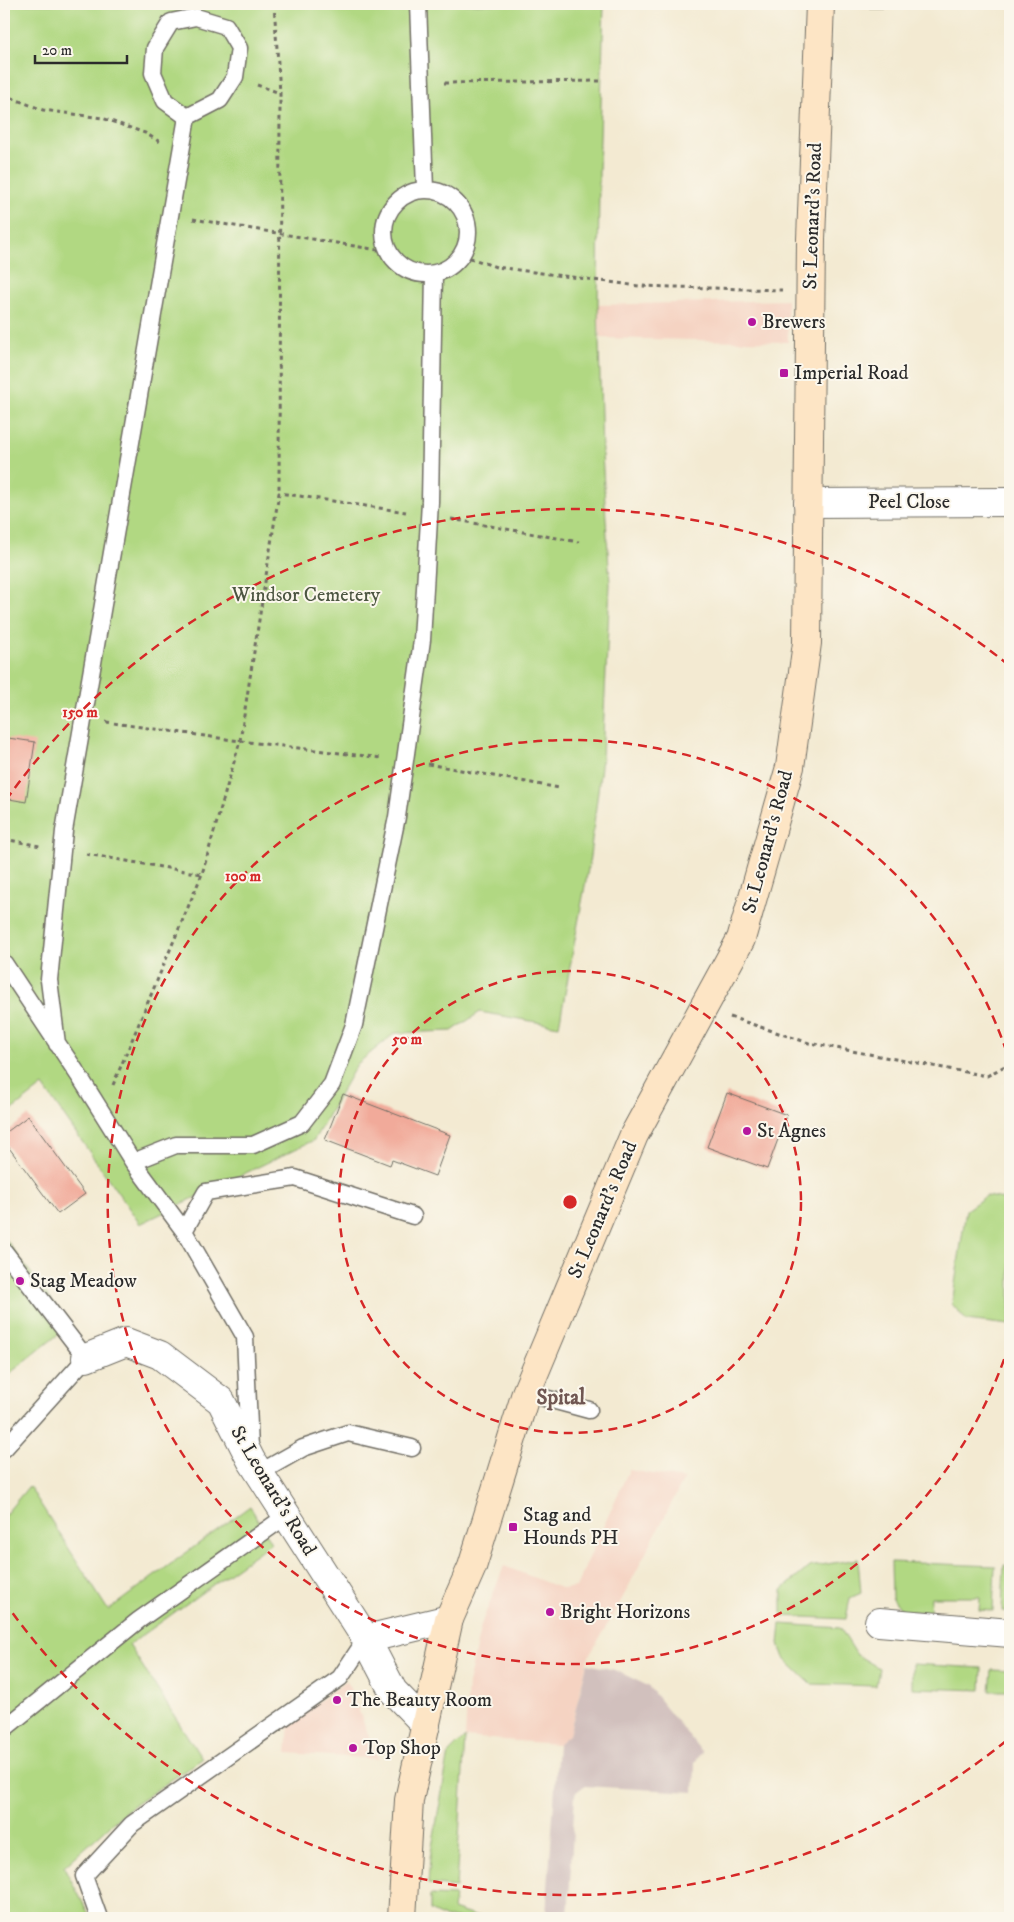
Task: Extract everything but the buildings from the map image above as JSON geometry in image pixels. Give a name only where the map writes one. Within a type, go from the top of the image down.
[{"type":"main road","name":"St Leonard's Road","points":[[402,1918],[409,1800],[449,1619],[472,1567],[526,1393],[634,1135],[741,939],[790,767],[807,643],[811,239],[820,4]]},
{"type":"street","name":"Peel Close","points":[[808,503],[1010,502]]},
{"type":"street","name":"St Leonard's Road","points":[[86,1358],[126,1342],[160,1355],[221,1401],[255,1467],[366,1639],[393,1691],[426,1725]]},
{"type":"street","points":[[366,1639],[449,1619]]},
{"type":"street","points":[[879,1622],[1010,1633]]},
{"type":"lane","points":[[418,4],[425,189]]},
{"type":"lane","points":[[196,17],[226,26],[238,48],[236,77],[220,100],[186,117],[165,101],[153,73],[155,48],[171,22],[196,17]]},
{"type":"lane","points":[[57,1044],[48,980],[62,850],[186,117]]},
{"type":"lane","points":[[425,189],[445,194],[454,200],[464,211],[468,235],[462,255],[451,266],[434,273],[424,274],[409,270],[399,264],[390,252],[385,236],[386,222],[394,204],[406,195],[425,189]]},
{"type":"lane","points":[[133,1162],[176,1145],[252,1144],[302,1123],[332,1084],[354,1025],[397,817],[422,640],[429,515],[434,273]]},
{"type":"lane","points":[[4,963],[133,1162],[184,1231],[246,1337],[255,1467],[348,1433],[412,1448]]},
{"type":"lane","points":[[184,1231],[206,1192],[295,1178],[412,1216]]},
{"type":"lane","points":[[4,1251],[86,1358],[4,1449]]},
{"type":"lane","points":[[526,1393],[589,1410]]},
{"type":"lane","points":[[4,1730],[139,1620],[286,1516]]},
{"type":"lane","points":[[99,1918],[84,1876],[126,1831],[140,1818],[340,1678],[366,1639]]},
{"type":"path","points":[[104,1117],[108,1096],[202,874],[240,741],[279,493],[280,92],[274,4]]},
{"type":"path","points":[[236,77],[280,92]]},
{"type":"path","points":[[421,84],[600,82]]},
{"type":"path","points":[[4,95],[43,110],[102,118],[145,133],[180,154]]},
{"type":"path","points":[[170,215],[390,252]]},
{"type":"path","points":[[462,255],[496,267],[639,286],[810,290]]},
{"type":"path","points":[[279,493],[429,515],[579,542]]},
{"type":"path","points":[[83,718],[240,741],[405,760],[559,788]]},
{"type":"path","points":[[4,839],[202,874]]},
{"type":"path","points":[[704,1008],[809,1043],[987,1076],[1010,1062]]},
{"type":"shaded area","points":[[787,300],[788,342],[600,338],[598,305]]},
{"type":"shaded area","name":"Bright Horizons","points":[[629,1470],[684,1479],[622,1599],[588,1658],[569,1735],[558,1744],[465,1737],[468,1684],[481,1625],[504,1566],[563,1589],[576,1587]]},
{"type":"shaded area","points":[[587,1664],[615,1670],[648,1686],[702,1752],[695,1762],[694,1792],[584,1786],[575,1793],[568,1918],[550,1918],[546,1916],[558,1744],[569,1735]]},
{"type":"shaded area","points":[[347,1681],[378,1759],[287,1753],[289,1722]]},
{"type":"green space","name":"Windsor Cemetery","points":[[4,4],[604,4],[599,172],[598,305],[602,454],[610,584],[602,758],[589,864],[559,1026],[480,1012],[452,1031],[395,1033],[357,1064],[314,1140],[140,1224],[43,1086],[4,1116]]},
{"type":"green space","points":[[986,1196],[1010,1200],[1010,1325],[966,1320],[952,1304],[966,1210]]},
{"type":"green space","name":"Stag Meadow","points":[[4,1237],[70,1325],[4,1378]]},
{"type":"green space","points":[[29,1486],[108,1610],[250,1506],[271,1543],[129,1645],[202,1759],[127,1810],[64,1867],[91,1918],[4,1918],[4,1516]]},
{"type":"green space","points":[[858,1559],[861,1593],[850,1598],[846,1619],[782,1616],[782,1590],[809,1567]]},
{"type":"green space","points":[[891,1562],[995,1566],[993,1611],[979,1610],[980,1597],[931,1597],[930,1612],[903,1611],[892,1598]]},
{"type":"green space","points":[[1004,1565],[1010,1566],[1010,1612],[1002,1611]]},
{"type":"green space","points":[[781,1624],[840,1628],[857,1655],[879,1668],[876,1686],[811,1684],[784,1658],[779,1644]]},
{"type":"green space","points":[[912,1664],[982,1668],[981,1690],[912,1688]]},
{"type":"green space","points":[[992,1670],[1010,1671],[1010,1691],[990,1691]]},
{"type":"green space","points":[[465,1737],[456,1887],[428,1884],[430,1858],[449,1753]]},
{"type":"green space","points":[[430,1895],[455,1896],[453,1909],[474,1916],[546,1916],[545,1918],[446,1918],[430,1910]]},
{"type":"place","name":"Brewers","points":[[752,322]]},
{"type":"place","name":"Imperial Road","points":[[784,373]]},
{"type":"place","name":"St Agnes","points":[[747,1131]]},
{"type":"place","name":"Stag Meadow","points":[[20,1281]]},
{"type":"place","name":"Stag and Hounds PH","points":[[513,1527]]},
{"type":"place","name":"Bright Horizons","points":[[550,1612]]},
{"type":"place","name":"The Beauty Room","points":[[337,1700]]},
{"type":"place","name":"Top Shop","points":[[353,1748]]},
{"type":"district","name":"Spital","points":[[561,1398]]}]
